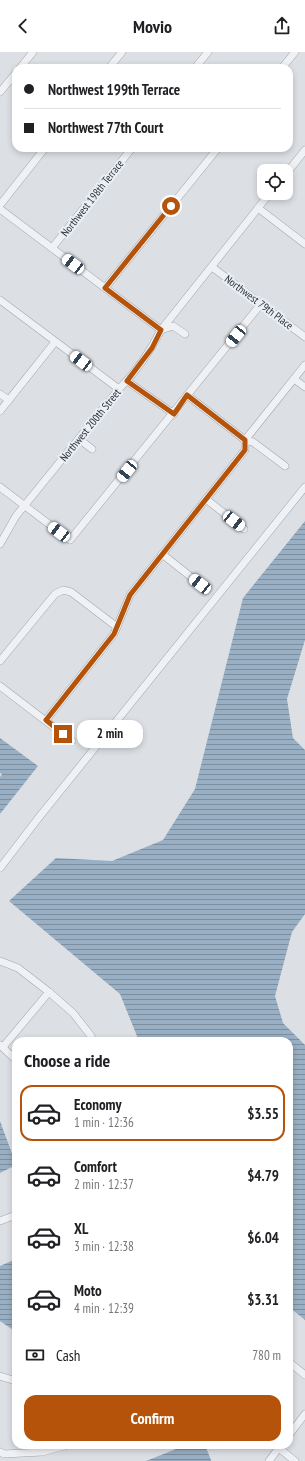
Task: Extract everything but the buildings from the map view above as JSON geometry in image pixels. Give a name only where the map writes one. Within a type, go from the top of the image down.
[{"type":"street","points":[[23,64],[33,52]]},
{"type":"street","points":[[112,64],[122,52]]},
{"type":"street","points":[[198,64],[208,52]]},
{"type":"street","points":[[285,64],[295,52]]},
{"type":"street","points":[[0,92],[12,78]]},
{"type":"street","points":[[293,165],[305,150]]},
{"type":"street","points":[[0,205],[42,152]]},
{"type":"street","name":"Northwest 198th Terrace","points":[[52,248],[129,152]]},
{"type":"street","points":[[105,288],[215,152]]},
{"type":"street","name":"Northwest 200th Street","points":[[0,544],[16,516],[127,381],[152,348],[161,330],[264,200]]},
{"type":"street","points":[[258,208],[305,244]]},
{"type":"street","points":[[0,209],[161,330],[173,326],[185,334]]},
{"type":"street","name":"Northwest 79th Place","points":[[212,267],[305,337]]},
{"type":"street","points":[[0,300],[119,389]]},
{"type":"street","points":[[0,487],[70,540],[262,304]]},
{"type":"street","points":[[0,411],[55,342]]},
{"type":"street","points":[[46,720],[114,634],[130,595],[245,450],[245,440],[305,365]]},
{"type":"street","points":[[294,379],[305,387]]},
{"type":"street","points":[[127,381],[174,414]]},
{"type":"street","points":[[0,394],[9,400]]},
{"type":"street","points":[[187,395],[245,440],[253,442],[285,466]]},
{"type":"street","points":[[79,439],[92,449]]},
{"type":"street","points":[[0,868],[40,816],[305,487]]},
{"type":"street","points":[[206,499],[244,529]]},
{"type":"street","points":[[162,554],[200,584]]},
{"type":"street","points":[[0,661],[55,594],[63,590],[71,592],[117,627]]},
{"type":"street","points":[[0,686],[72,741]]},
{"type":"street","points":[[0,861],[40,816]]},
{"type":"street","points":[[0,961],[18,968],[49,992],[73,1013],[91,1037]]},
{"type":"street","points":[[12,1056],[2,1046],[49,992]]},
{"type":"street","points":[[0,1221],[12,1216]]},
{"type":"street","points":[[293,1365],[305,1375]]},
{"type":"street","points":[[0,1376],[12,1381]]},
{"type":"street","points":[[293,1430],[305,1414]]},
{"type":"street","points":[[0,1452],[4,1454],[42,1452],[53,1449]]},
{"type":"street","points":[[269,1461],[277,1449]]},
{"type":"street","points":[[282,1449],[295,1461]]},
{"type":"water","points":[[305,521],[305,640],[287,699],[293,738],[305,750],[305,914],[292,932],[275,996],[283,1023],[305,1045],[305,1320],[293,1310],[293,1037],[137,1037],[120,994],[9,901],[56,858],[112,861],[163,840],[195,789],[243,598]]},
{"type":"water","points":[[0,738],[38,766],[0,814],[0,777],[2,774],[0,773]]},
{"type":"water","points":[[0,1121],[12,1154],[12,1167],[0,1173]]},
{"type":"water","points":[[12,1261],[12,1329],[0,1321],[0,1266]]},
{"type":"water","points":[[176,1449],[207,1449],[211,1460],[211,1461],[146,1461]]},
{"type":"route","points":[[63,734],[46,720],[114,634],[130,595],[245,450],[245,440],[187,395],[174,414],[127,381],[152,348],[161,330],[105,288],[171,206]]}]
